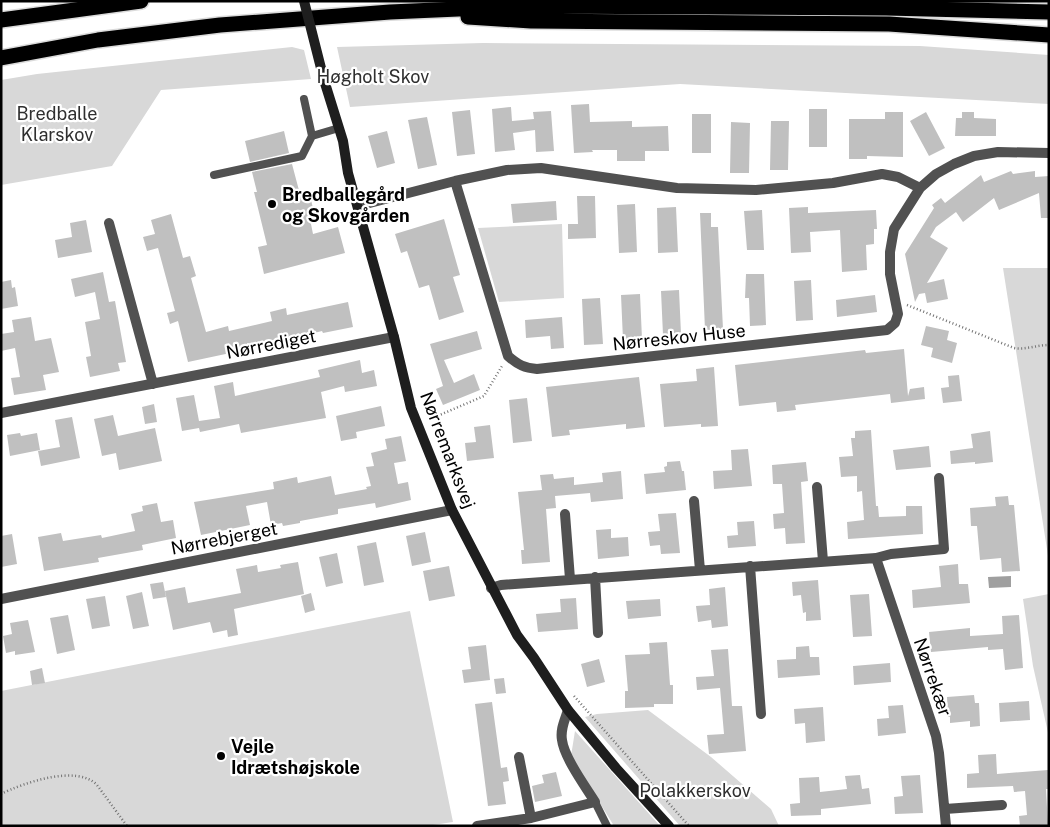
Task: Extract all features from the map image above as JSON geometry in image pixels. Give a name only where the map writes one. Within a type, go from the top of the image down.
[{"type":"highway","points":[[1,20],[141,1]]},
{"type":"highway","points":[[1,58],[108,39],[220,25],[390,12],[536,6],[886,8],[1049,12]]},
{"type":"highway","points":[[390,12],[531,21],[889,24],[1049,35]]},
{"type":"street","name":"Nørremarksvej","points":[[304,1],[324,80],[339,128],[348,173],[394,337],[411,408],[452,510],[516,635],[534,658],[568,710],[616,768],[669,826]]},
{"type":"street","name":"Nørreskov Huse","points":[[508,356],[517,364],[526,368],[537,369],[887,330],[896,323],[898,314],[890,274],[890,252],[894,229],[920,188],[936,174],[974,156],[998,152],[1049,153]]},
{"type":"street","points":[[358,206],[455,181],[507,170],[541,168],[678,188],[756,190],[833,183],[882,174],[898,176],[920,188]]},
{"type":"street","points":[[455,181],[508,356]]},
{"type":"street","points":[[109,223],[153,384]]},
{"type":"street","name":"Nørrediget","points":[[1,413],[394,337]]},
{"type":"street","points":[[491,588],[502,585],[595,577],[876,558],[891,554],[944,548],[939,478]]},
{"type":"street","points":[[817,487],[823,561]]},
{"type":"street","points":[[694,501],[700,570]]},
{"type":"street","name":"Nørrebjerget","points":[[1,599],[452,510]]},
{"type":"street","points":[[565,514],[570,579]]},
{"type":"street","name":"Nørrekær","points":[[876,558],[936,736],[940,753],[946,826]]},
{"type":"street","points":[[750,566],[761,714]]},
{"type":"street","points":[[595,577],[598,633]]},
{"type":"street","points":[[477,826],[531,818],[595,802],[565,751],[562,740],[562,728],[568,710]]},
{"type":"street","points":[[519,757],[531,818]]},
{"type":"street","points":[[945,809],[1002,805]]},
{"type":"lane","points":[[214,175],[302,156],[312,136],[304,99]]},
{"type":"lane","points":[[312,136],[339,128]]},
{"type":"lane","points":[[595,802],[607,826]]},
{"type":"path","points":[[896,304],[901,303],[915,307],[1014,348],[1021,349],[1049,345]]},
{"type":"path","points":[[431,429],[428,420],[484,396],[508,356]]},
{"type":"path","points":[[573,695],[688,826]]},
{"type":"path","points":[[1,794],[31,782],[69,775],[84,777],[93,780],[97,784],[127,826]]},
{"type":"green space","name":"Høgholt Skov","points":[[483,43],[920,46],[1049,55],[1049,104],[680,84],[350,107],[337,47]]},
{"type":"green space","name":"Bredballe Klarskov","points":[[292,47],[304,50],[311,79],[161,90],[112,166],[1,185],[1,80],[37,74]]},
{"type":"green space","points":[[562,224],[564,298],[499,302],[478,228]]},
{"type":"green space","points":[[1003,268],[1049,268],[1049,562]]},
{"type":"green space","points":[[1049,594],[1049,737],[1033,666],[1023,599]]},
{"type":"green space","name":"Vejle Idrætshøjskole","points":[[410,611],[453,822],[426,826],[1,826],[1,691]]},
{"type":"green space","name":"Polakkerskov","points":[[648,710],[711,757],[771,809],[779,826],[680,826],[585,717],[597,714]]},
{"type":"green space","points":[[575,731],[660,826],[614,826],[571,756]]},
{"type":"shaded area","points":[[1011,576],[1011,587],[989,588],[988,577]]},
{"type":"building","points":[[589,104],[590,122],[632,121],[632,127],[668,126],[669,151],[645,151],[645,161],[617,161],[617,150],[592,150],[593,152],[574,153],[571,105]]},
{"type":"building","points":[[511,107],[512,121],[534,119],[533,112],[551,111],[554,151],[536,152],[535,130],[513,133],[515,150],[495,152],[492,109]]},
{"type":"building","points":[[809,109],[827,109],[827,147],[809,147]]},
{"type":"building","points":[[470,110],[475,154],[457,156],[452,112]]},
{"type":"building","points":[[885,112],[903,112],[903,157],[867,156],[867,159],[849,159],[849,119],[885,119]]},
{"type":"building","points":[[926,112],[945,148],[929,156],[910,121]]},
{"type":"building","points":[[962,112],[974,112],[974,118],[996,119],[996,136],[955,136],[956,118],[962,118]]},
{"type":"building","points":[[692,114],[711,114],[711,153],[692,153]]},
{"type":"building","points":[[427,117],[437,165],[418,169],[408,120]]},
{"type":"building","points":[[771,121],[789,121],[788,170],[770,170]]},
{"type":"building","points":[[731,122],[750,123],[749,173],[730,173]]},
{"type":"building","points":[[284,131],[289,153],[250,162],[245,141]]},
{"type":"building","points":[[387,131],[395,163],[377,168],[368,136]]},
{"type":"building","points":[[292,164],[301,198],[310,196],[313,208],[308,209],[313,234],[338,227],[345,253],[264,274],[258,247],[267,245],[254,192],[257,192],[252,172]]},
{"type":"building","points":[[1011,171],[1013,174],[1035,171],[1035,177],[1049,176],[1049,218],[1041,218],[1039,193],[999,210],[994,198],[963,222],[956,212],[936,227],[930,237],[948,248],[927,283],[944,279],[948,299],[927,303],[925,293],[919,294],[915,302],[905,254],[934,208],[932,205],[941,198],[945,203],[981,175],[984,182]]},
{"type":"building","points":[[577,196],[595,196],[596,238],[568,239],[568,224],[578,224]]},
{"type":"building","points":[[556,201],[557,220],[513,223],[511,204]]},
{"type":"building","points":[[635,204],[637,252],[619,253],[617,205]]},
{"type":"building","points":[[676,207],[678,252],[658,253],[657,208]]},
{"type":"building","points":[[808,207],[808,213],[876,210],[877,229],[874,229],[874,244],[866,245],[867,270],[842,272],[840,230],[810,232],[811,252],[791,253],[789,208]]},
{"type":"building","points":[[762,210],[764,250],[747,250],[744,211]]},
{"type":"building","points":[[700,213],[711,213],[711,227],[718,227],[723,329],[705,330]]},
{"type":"building","points":[[171,214],[183,258],[190,256],[196,276],[191,278],[206,332],[228,326],[229,331],[272,321],[270,312],[286,308],[287,315],[348,302],[353,327],[302,336],[301,334],[234,349],[235,352],[188,362],[178,321],[170,324],[167,313],[175,311],[158,248],[147,251],[143,237],[155,234],[151,220]]},
{"type":"building","points":[[444,219],[460,275],[453,277],[464,312],[439,320],[429,285],[419,288],[407,251],[401,253],[395,234]]},
{"type":"building","points":[[86,220],[92,252],[58,258],[55,240],[72,237],[70,223]]},
{"type":"building","points":[[103,272],[109,302],[115,301],[126,362],[118,363],[120,371],[90,377],[86,357],[91,356],[85,322],[100,319],[95,292],[75,297],[71,279]]},
{"type":"building","points":[[746,274],[764,274],[766,325],[750,326],[749,298],[745,298]]},
{"type":"building","points":[[11,280],[12,288],[15,287],[18,306],[1,309],[1,282]]},
{"type":"building","points":[[811,280],[813,320],[796,321],[794,281]]},
{"type":"building","points":[[679,290],[681,334],[663,335],[661,291]]},
{"type":"building","points":[[640,294],[642,339],[623,340],[621,295]]},
{"type":"building","points":[[875,295],[877,312],[837,317],[836,300]]},
{"type":"building","points":[[600,298],[603,344],[584,345],[582,299]]},
{"type":"building","points":[[31,317],[35,341],[51,338],[59,372],[43,375],[46,390],[14,395],[11,378],[20,377],[15,348],[1,351],[1,334],[14,332],[12,320]]},
{"type":"building","points":[[562,317],[564,348],[551,349],[550,336],[526,338],[525,320]]},
{"type":"building","points":[[926,326],[949,331],[947,340],[957,343],[952,363],[931,357],[933,348],[921,345]]},
{"type":"building","points":[[477,331],[482,349],[444,360],[454,383],[474,374],[480,390],[443,405],[436,389],[443,386],[430,344]]},
{"type":"building","points":[[904,349],[908,396],[910,389],[924,387],[925,399],[891,403],[890,394],[795,405],[796,410],[777,412],[776,402],[739,406],[735,365],[865,350],[866,353]]},
{"type":"building","points":[[360,360],[362,373],[374,370],[377,386],[345,392],[344,386],[321,392],[326,418],[241,433],[239,424],[200,432],[199,428],[182,431],[176,398],[194,395],[199,421],[220,418],[214,386],[233,382],[235,396],[320,377],[318,370]]},
{"type":"building","points":[[714,367],[718,426],[701,427],[701,424],[664,427],[660,384],[697,381],[696,369]]},
{"type":"building","points":[[959,375],[962,401],[943,403],[941,388],[949,387],[948,376]]},
{"type":"building","points":[[639,377],[645,427],[626,429],[626,424],[569,430],[570,435],[552,437],[546,387]]},
{"type":"building","points":[[527,398],[532,441],[513,443],[509,400]]},
{"type":"building","points":[[154,404],[157,422],[145,424],[142,407]]},
{"type":"building","points":[[381,406],[385,426],[356,432],[357,438],[341,441],[336,416]]},
{"type":"building","points":[[113,415],[118,436],[155,428],[162,461],[119,470],[116,453],[102,456],[94,419]]},
{"type":"building","points":[[72,417],[80,458],[41,466],[38,451],[60,447],[55,420]]},
{"type":"building","points":[[490,425],[494,458],[467,461],[465,443],[476,442],[474,427]]},
{"type":"building","points":[[871,430],[876,506],[878,506],[879,517],[906,516],[906,506],[922,506],[923,534],[848,539],[847,522],[864,520],[862,491],[857,492],[857,476],[841,477],[839,457],[853,456],[851,438],[855,438],[855,431]]},
{"type":"building","points":[[990,431],[993,462],[951,464],[950,451],[973,448],[971,434]]},
{"type":"building","points":[[20,433],[21,436],[37,433],[40,450],[10,456],[7,435]]},
{"type":"building","points":[[401,436],[406,461],[394,463],[398,484],[408,482],[411,500],[376,508],[375,503],[338,509],[338,514],[283,526],[282,523],[271,525],[267,502],[246,506],[250,525],[201,535],[194,502],[274,489],[273,482],[297,477],[298,483],[331,476],[335,495],[367,489],[366,487],[371,486],[366,467],[374,466],[371,453],[387,449],[385,439]]},
{"type":"building","points":[[929,446],[931,467],[896,470],[893,450]]},
{"type":"building","points":[[748,449],[752,486],[714,489],[713,471],[732,470],[731,450]]},
{"type":"building","points":[[680,461],[682,471],[684,471],[686,490],[646,494],[644,474],[665,472],[664,467],[667,466],[667,462]]},
{"type":"building","points":[[806,462],[808,481],[801,482],[805,543],[786,544],[785,528],[774,529],[773,514],[784,513],[782,484],[773,484],[772,465]]},
{"type":"building","points":[[621,471],[623,499],[591,502],[590,493],[555,496],[556,508],[546,509],[550,562],[522,564],[521,550],[524,550],[518,492],[542,490],[540,475],[553,474],[554,479],[574,477],[574,485],[603,482],[602,473]]},
{"type":"building","points":[[1008,496],[1009,505],[1014,505],[1020,571],[1002,572],[1001,558],[980,560],[977,526],[971,526],[970,508],[996,506],[995,497]]},
{"type":"building","points":[[157,503],[161,522],[173,520],[176,538],[142,545],[143,550],[98,558],[99,562],[44,571],[38,537],[61,533],[63,541],[101,535],[102,538],[135,531],[131,514],[143,511],[142,506]]},
{"type":"building","points":[[676,513],[680,553],[661,554],[660,545],[650,546],[648,532],[660,531],[658,514]]},
{"type":"building","points":[[754,521],[756,546],[728,548],[727,536],[738,535],[737,522]]},
{"type":"building","points":[[611,529],[611,538],[628,537],[629,556],[598,559],[596,530]]},
{"type":"building","points":[[425,532],[431,562],[412,566],[406,536]]},
{"type":"building","points":[[12,534],[17,564],[1,567],[1,536]]},
{"type":"building","points":[[376,542],[384,582],[364,586],[357,546]]},
{"type":"building","points":[[337,553],[343,583],[326,587],[319,557]]},
{"type":"building","points":[[298,562],[304,594],[234,609],[238,635],[228,637],[227,630],[213,633],[210,622],[173,630],[165,591],[185,587],[188,603],[241,593],[236,569],[257,565],[258,572],[281,568],[280,565]]},
{"type":"building","points":[[958,564],[959,584],[968,584],[970,603],[913,608],[912,590],[941,587],[939,566]]},
{"type":"building","points":[[449,566],[455,596],[429,601],[423,571]]},
{"type":"building","points":[[818,580],[821,620],[806,621],[806,612],[803,613],[801,595],[793,596],[792,582]]},
{"type":"building","points":[[163,582],[166,597],[153,599],[150,584]]},
{"type":"building","points":[[725,587],[728,626],[712,628],[711,620],[698,622],[696,606],[710,605],[709,589]]},
{"type":"building","points":[[142,592],[149,626],[133,629],[126,596]]},
{"type":"building","points":[[311,593],[315,610],[305,613],[301,596]]},
{"type":"building","points":[[869,594],[872,636],[853,637],[850,595]]},
{"type":"building","points":[[105,596],[110,626],[92,629],[86,599]]},
{"type":"building","points":[[576,598],[578,629],[538,632],[536,614],[561,612],[560,599]]},
{"type":"building","points":[[660,599],[661,616],[628,619],[626,601]]},
{"type":"building","points":[[68,615],[75,650],[57,654],[50,618]]},
{"type":"building","points":[[1019,615],[1023,668],[1005,670],[1003,649],[988,650],[988,647],[931,652],[929,632],[970,628],[970,636],[1003,634],[1002,616]]},
{"type":"building","points":[[28,620],[35,652],[15,655],[15,651],[6,653],[3,636],[12,634],[10,623]]},
{"type":"building","points":[[667,642],[670,685],[673,685],[673,704],[654,704],[654,707],[625,708],[625,691],[628,691],[625,655],[650,654],[649,643]]},
{"type":"building","points":[[486,645],[490,680],[464,683],[462,670],[471,669],[468,647]]},
{"type":"building","points":[[809,646],[810,657],[819,657],[820,675],[778,678],[777,660],[796,659],[796,647]]},
{"type":"building","points":[[728,649],[732,706],[742,706],[746,751],[709,754],[707,735],[724,734],[720,688],[697,690],[696,677],[714,676],[711,650]]},
{"type":"building","points":[[599,659],[605,682],[587,687],[581,664]]},
{"type":"building","points":[[890,663],[891,682],[854,685],[853,666]]},
{"type":"building","points":[[42,668],[45,683],[32,685],[30,671]]},
{"type":"building","points":[[504,678],[506,693],[496,694],[494,679]]},
{"type":"building","points":[[974,695],[975,703],[979,703],[980,726],[970,727],[970,721],[950,723],[947,697]]},
{"type":"building","points":[[1029,701],[1030,720],[1000,722],[999,703]]},
{"type":"building","points":[[492,702],[501,768],[507,767],[509,781],[503,782],[506,804],[488,806],[475,704]]},
{"type":"building","points":[[903,705],[906,733],[878,736],[877,719],[889,718],[888,706]]},
{"type":"building","points":[[823,707],[825,741],[806,743],[805,723],[795,724],[794,709]]},
{"type":"building","points":[[996,754],[997,774],[1048,770],[1049,789],[1046,789],[1048,826],[1020,826],[1019,816],[1027,815],[1025,791],[1014,792],[1013,786],[967,788],[967,774],[979,773],[978,755]]},
{"type":"building","points":[[556,772],[562,796],[535,802],[532,786],[544,783],[542,775]]},
{"type":"building","points":[[860,775],[862,789],[869,788],[871,804],[821,809],[821,815],[791,816],[790,804],[800,803],[799,778],[819,777],[820,792],[847,789],[845,776]]},
{"type":"building","points":[[920,775],[923,813],[895,814],[894,797],[903,796],[901,776]]},
{"type":"place","name":"Bredballegård og Skovgården","points":[[272,204]]},
{"type":"place","name":"Vejle Idrætshøjskole","points":[[221,756]]}]
